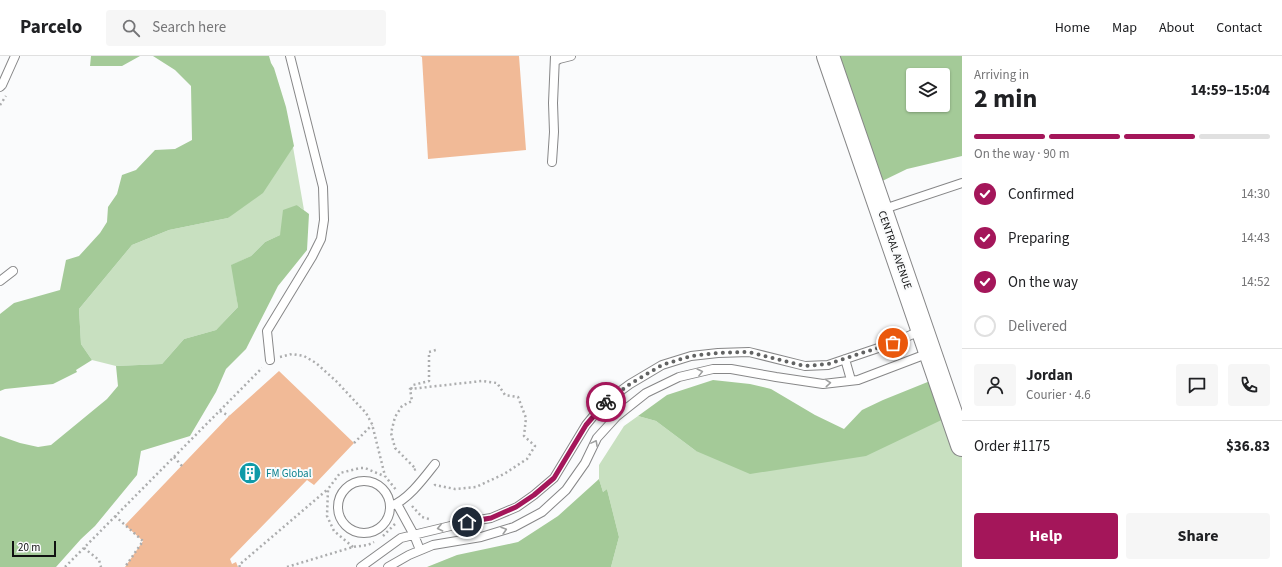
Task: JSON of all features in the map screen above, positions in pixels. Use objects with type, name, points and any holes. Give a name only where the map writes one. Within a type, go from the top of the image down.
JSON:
[{"type":"main road","name":"CENTRAL AVENUE","points":[[828,56],[962,444]]},
{"type":"lane","points":[[0,87],[15,56]]},
{"type":"lane","points":[[270,360],[267,331],[312,257],[321,239],[324,220],[323,187],[290,56]]},
{"type":"lane","points":[[552,162],[554,132],[553,103],[556,59],[571,56]]},
{"type":"lane","points":[[881,210],[962,184]]},
{"type":"lane","points":[[0,281],[13,271]]},
{"type":"lane","points":[[361,567],[401,538],[467,522],[491,518],[516,507],[534,495],[554,478],[586,425],[604,403],[630,384],[662,365],[691,356],[748,352],[805,366],[828,364],[893,343],[922,330]]},
{"type":"lane","points":[[388,567],[408,555],[433,545],[481,537],[514,527],[542,512],[566,490],[585,463],[598,438],[617,416],[646,393],[679,377],[713,369],[731,369],[823,384],[858,380],[930,353]]},
{"type":"lane","points":[[845,359],[852,380]]},
{"type":"lane","points":[[420,550],[414,535],[397,503],[389,497],[385,490],[378,484],[361,480],[352,483],[345,488],[340,495],[338,504],[338,513],[341,521],[347,527],[355,532],[363,534],[376,531],[386,523],[397,503],[417,486],[435,464]]},
{"type":"path","points":[[411,474],[416,469],[396,448],[391,433],[395,417],[402,406],[412,401],[410,390],[413,385],[429,381],[429,352],[436,350]]},
{"type":"path","points":[[65,567],[270,360],[292,354],[304,356],[316,363],[336,381],[366,413],[372,424],[385,476],[397,503],[413,507],[422,517],[433,520],[436,529]]},
{"type":"path","points":[[410,390],[482,381],[497,383],[505,395],[518,397],[526,418],[524,436],[535,446],[527,459],[504,474],[476,487],[455,489],[435,485],[429,490]]},
{"type":"path","points":[[220,411],[229,416]]},
{"type":"path","points":[[354,443],[372,424]]},
{"type":"path","points":[[174,457],[182,466]]},
{"type":"path","points":[[240,567],[239,565],[328,489],[340,473],[365,468],[385,476]]},
{"type":"path","points":[[328,489],[327,516],[334,531],[352,547]]},
{"type":"path","points":[[287,567],[352,547],[368,545],[378,541],[413,507],[416,502]]},
{"type":"path","points":[[115,516],[143,541],[125,567]]},
{"type":"path","points":[[84,548],[99,560],[101,567]]},
{"type":"green space","points":[[91,56],[140,56],[122,66],[90,66]]},
{"type":"green space","points":[[153,56],[269,56],[286,107],[294,146],[263,193],[228,218],[169,230],[132,245],[79,309],[81,344],[92,360],[76,370],[77,372],[53,384],[5,389],[0,391],[0,314],[14,303],[60,290],[66,260],[79,256],[100,233],[107,222],[108,207],[117,194],[122,175],[136,170],[155,150],[175,149],[192,140],[191,86],[175,70]]},
{"type":"green space","points":[[830,56],[962,56],[962,156],[907,169],[874,185]]},
{"type":"green space","points":[[293,147],[304,210],[297,205],[280,235],[265,242],[251,256],[232,265],[238,307],[216,330],[184,339],[162,364],[116,366],[92,360],[81,344],[79,309],[132,245],[169,230],[228,218]]},
{"type":"green space","points":[[297,205],[309,214],[307,250],[278,286],[246,349],[226,369],[216,392],[190,436],[141,451],[137,475],[95,526],[56,567],[0,567],[0,436],[38,447],[51,445],[107,399],[118,386],[116,366],[162,364],[184,339],[216,330],[238,307],[231,265],[251,256],[265,242],[280,235],[283,210]]},
{"type":"green space","points":[[940,377],[952,415],[866,456],[750,474],[696,451],[656,421],[638,416],[667,395],[713,380],[750,384],[771,389],[815,415],[844,429],[862,410]]},
{"type":"green space","points":[[952,415],[962,442],[962,567],[611,567],[619,537],[607,489],[603,492],[599,479],[599,465],[624,426],[638,416],[656,421],[696,451]]},
{"type":"green space","points":[[599,479],[603,492],[607,489],[619,537],[611,567],[427,567],[457,555],[518,542],[558,516]]},
{"type":"building","points":[[420,56],[519,56],[526,150],[428,159],[422,57]]},
{"type":"building","name":"FM Global","points":[[279,371],[354,443],[314,485],[307,480],[230,559],[232,564],[236,562],[238,567],[125,567],[143,541],[125,525],[229,416]]},
{"type":"way so far","points":[[606,402],[630,384],[662,365],[691,356],[748,352],[805,366],[828,364],[893,343]]},
{"type":"place","name":"FM Global","points":[[250,473]]},
{"type":"route","points":[[467,522],[491,518],[516,507],[534,495],[554,478],[586,425],[606,402]]}]
